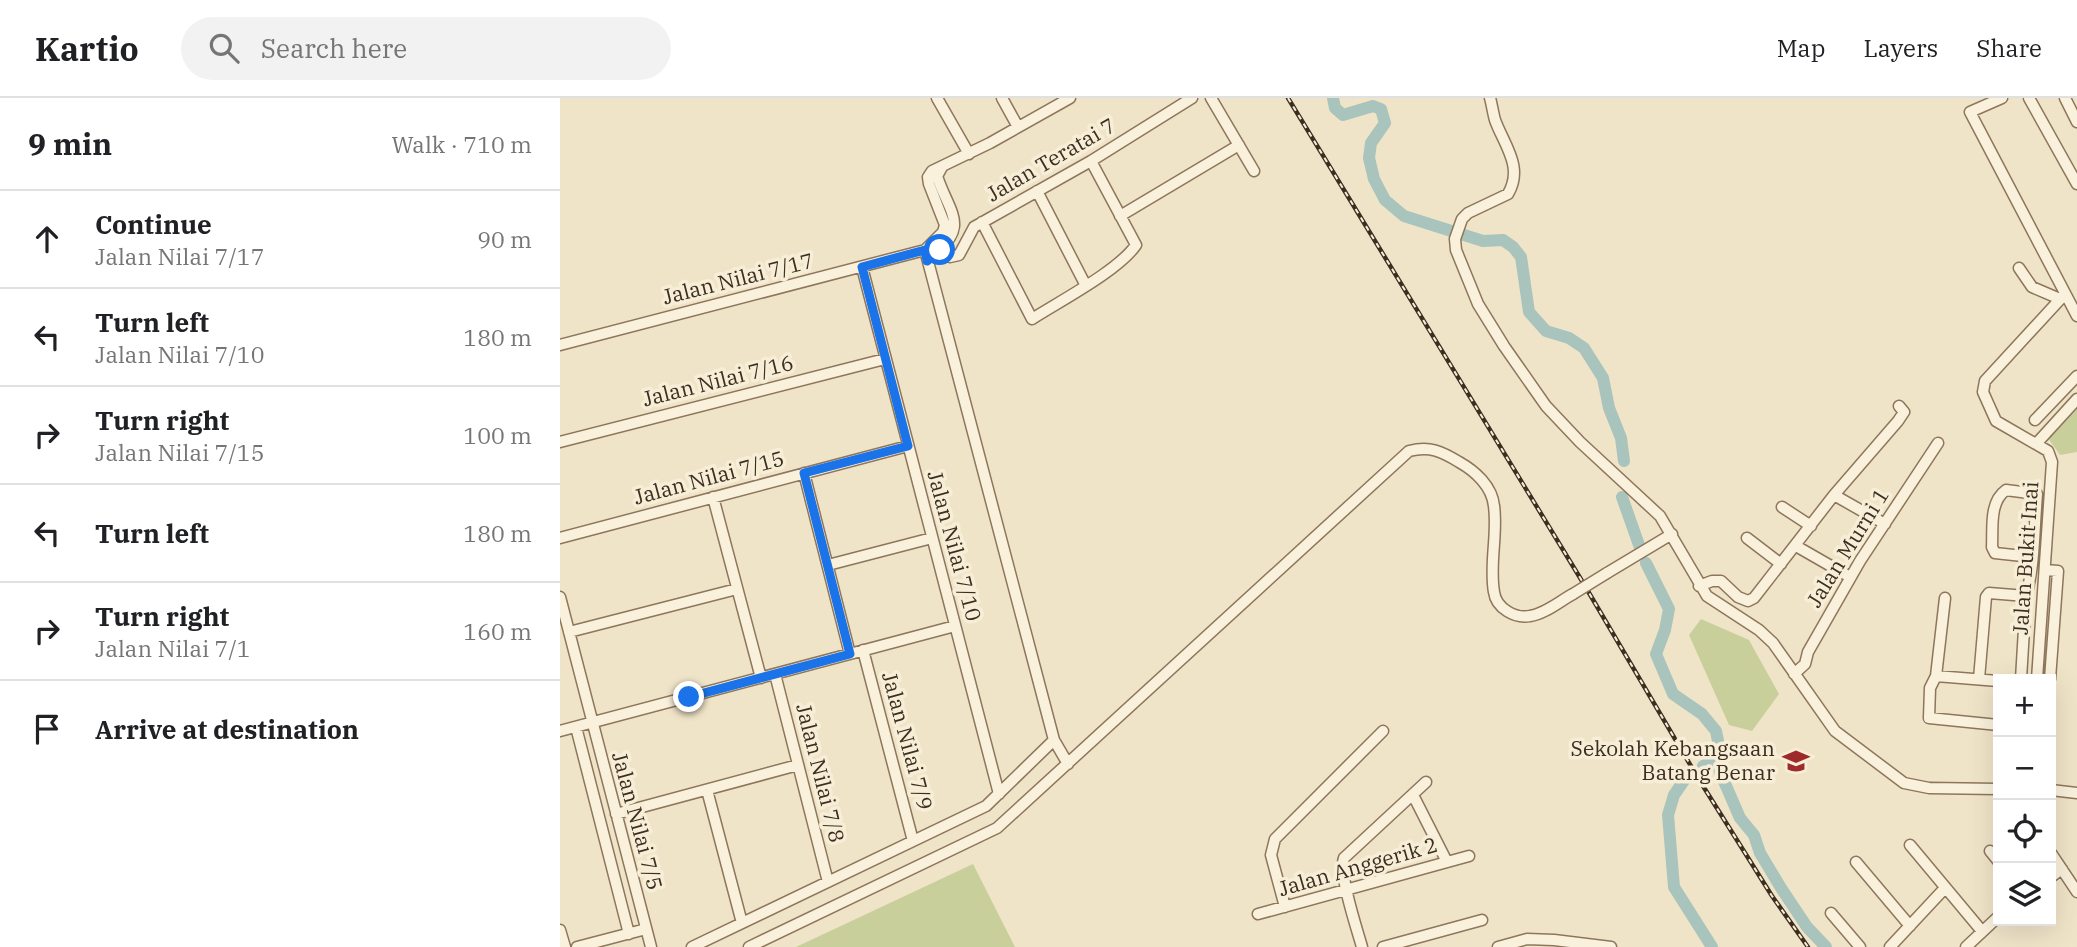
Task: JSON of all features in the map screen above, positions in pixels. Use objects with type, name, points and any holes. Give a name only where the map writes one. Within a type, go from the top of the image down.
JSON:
[{"type":"street","points":[[937,98],[969,154]]},
{"type":"street","points":[[1002,98],[1018,127]]},
{"type":"street","points":[[926,255],[945,225],[928,177],[932,171],[969,154],[1070,98]]},
{"type":"street","points":[[1171,98],[1177,108]]},
{"type":"street","name":"Jalan Teratai 7","points":[[938,251],[950,257],[958,255],[974,227],[1091,161],[1192,98]]},
{"type":"street","points":[[1211,98],[1254,171]]},
{"type":"street","points":[[1490,98],[1496,121],[1511,153],[1514,177],[1512,187],[1508,194],[1468,213],[1462,219],[1456,234],[1456,250],[1478,304],[1546,406],[1580,442],[1660,516],[1707,596],[1759,630],[1773,643],[1835,731],[1904,783],[1929,788],[1993,791]]},
{"type":"street","points":[[2003,98],[1970,112],[2063,297],[2077,316]]},
{"type":"street","points":[[2029,98],[2077,184]]},
{"type":"street","points":[[2064,98],[2077,122]]},
{"type":"street","points":[[1120,216],[1239,145]]},
{"type":"street","points":[[982,222],[1032,318],[1128,257],[1136,245],[1091,161]]},
{"type":"street","points":[[926,255],[938,251],[951,239],[954,226],[954,217],[937,176],[942,166]]},
{"type":"street","points":[[1037,191],[1085,285]]},
{"type":"street","points":[[926,255],[1054,740],[1068,764]]},
{"type":"street","name":"Jalan Nilai 7/17","points":[[560,345],[862,267],[926,255]]},
{"type":"street","name":"Jalan Nilai 7/10","points":[[862,267],[999,794]]},
{"type":"street","points":[[2019,268],[2032,287],[2063,297]]},
{"type":"street","points":[[2063,297],[1985,381],[1983,392],[1996,421],[2036,444],[2077,399]]},
{"type":"street","name":"Jalan Nilai 7/16","points":[[560,442],[885,359]]},
{"type":"street","points":[[2035,421],[2077,376]]},
{"type":"street","points":[[1699,586],[1721,580],[1738,597],[1748,601],[1754,598],[1834,495],[1898,421],[1904,412],[1899,406]]},
{"type":"street","name":"Jalan Murni 1","points":[[1794,674],[1805,664],[1808,652],[1850,578],[1938,443]]},
{"type":"street","name":"Jalan Bukit Inai","points":[[2036,444],[2048,451],[2052,462],[2037,674]]},
{"type":"street","name":"Jalan Nilai 7/15","points":[[560,538],[908,446]]},
{"type":"street","points":[[749,947],[998,828],[1409,451],[1429,448],[1438,450],[1471,469],[1481,479],[1494,506],[1494,594],[1506,611],[1519,617],[1531,616],[1573,594],[1672,534]]},
{"type":"street","points":[[804,473],[850,654]]},
{"type":"street","points":[[2021,674],[2026,596],[2032,556],[2037,494],[2006,490],[1999,495],[1995,503],[1992,547],[1995,553],[2032,556]]},
{"type":"street","points":[[1834,495],[1885,524]]},
{"type":"street","points":[[713,497],[761,678]]},
{"type":"street","points":[[1783,507],[1811,526]]},
{"type":"street","points":[[1658,543],[1662,533],[1660,516]]},
{"type":"street","points":[[828,565],[932,538]]},
{"type":"street","points":[[1747,538],[1782,564]]},
{"type":"street","points":[[1658,543],[1682,552]]},
{"type":"street","points":[[1796,546],[1850,578]]},
{"type":"street","points":[[2045,570],[2057,571],[2050,674]]},
{"type":"street","points":[[569,632],[737,589]]},
{"type":"street","points":[[1979,679],[1986,597],[1989,593],[2026,596]]},
{"type":"street","name":"Jalan Nilai 7/5","points":[[560,597],[651,947]]},
{"type":"street","points":[[1945,598],[1936,676],[1930,688],[1929,718],[1993,724]]},
{"type":"street","points":[[560,731],[955,626]]},
{"type":"street","name":"Jalan Nilai 7/9","points":[[863,650],[914,841]]},
{"type":"street","name":"Jalan Nilai 7/8","points":[[775,674],[828,882]]},
{"type":"street","points":[[1936,676],[1993,680]]},
{"type":"street","points":[[576,727],[629,934]]},
{"type":"street","points":[[1285,907],[1271,855],[1275,839],[1383,731]]},
{"type":"street","points":[[692,947],[986,806],[1054,740]]},
{"type":"street","points":[[616,814],[798,765]]},
{"type":"street","points":[[1362,947],[1347,890],[1343,858],[1426,782]]},
{"type":"street","points":[[707,790],[742,923]]},
{"type":"street","points":[[2056,791],[2077,793]]},
{"type":"street","points":[[2056,795],[2064,792]]},
{"type":"street","points":[[1413,794],[1447,862]]},
{"type":"street","points":[[1910,845],[1981,930]]},
{"type":"street","points":[[1990,851],[1993,855]]},
{"type":"street","name":"Jalan Anggerik 2","points":[[1258,914],[1469,856]]},
{"type":"street","points":[[2056,860],[2077,892]]},
{"type":"street","points":[[1856,862],[1910,926]]},
{"type":"street","points":[[2056,873],[2062,869]]},
{"type":"street","points":[[1890,947],[1945,888]]},
{"type":"street","points":[[1831,913],[1860,947]]},
{"type":"street","points":[[1383,947],[1482,920]]},
{"type":"street","points":[[1966,947],[1993,921]]},
{"type":"street","points":[[577,947],[646,929]]},
{"type":"street","points":[[560,930],[565,947]]},
{"type":"street","points":[[1498,947],[1527,939],[1536,944],[1555,940],[1611,947]]},
{"type":"green space","points":[[2077,408],[2077,452],[2060,455],[2048,438]]},
{"type":"green space","points":[[1701,619],[1749,640],[1779,694],[1752,731],[1729,725],[1689,635]]},
{"type":"green space","points":[[973,864],[1015,947],[796,947]]},
{"type":"waterway","points":[[1333,98],[1335,108],[1343,115],[1373,106],[1381,109],[1385,123],[1371,143],[1369,158],[1374,179],[1385,200],[1404,216],[1483,241],[1503,240],[1513,247],[1521,257],[1529,312],[1546,331],[1569,338],[1584,348],[1603,378],[1609,408],[1621,438],[1624,461]]},
{"type":"waterway","points":[[1622,497],[1639,545]]},
{"type":"waterway","points":[[1646,563],[1669,609],[1656,654],[1673,694],[1702,714],[1716,731],[1719,746],[1716,758],[1740,818],[1754,835],[1760,853],[1781,888],[1807,927],[1826,947]]},
{"type":"waterway","points":[[1703,766],[1716,758]]},
{"type":"waterway","points":[[1685,779],[1674,795],[1668,815],[1674,887],[1712,947]]},
{"type":"railway","points":[[1288,98],[1582,581],[1698,778],[1772,896],[1808,947]]},
{"type":"place","name":"Sekolah Kebangsaan Batang Benar","points":[[1796,761]]},
{"type":"route","points":[[689,697],[850,654],[804,473],[908,446],[862,267],[925,250],[927,261],[940,250]]}]
